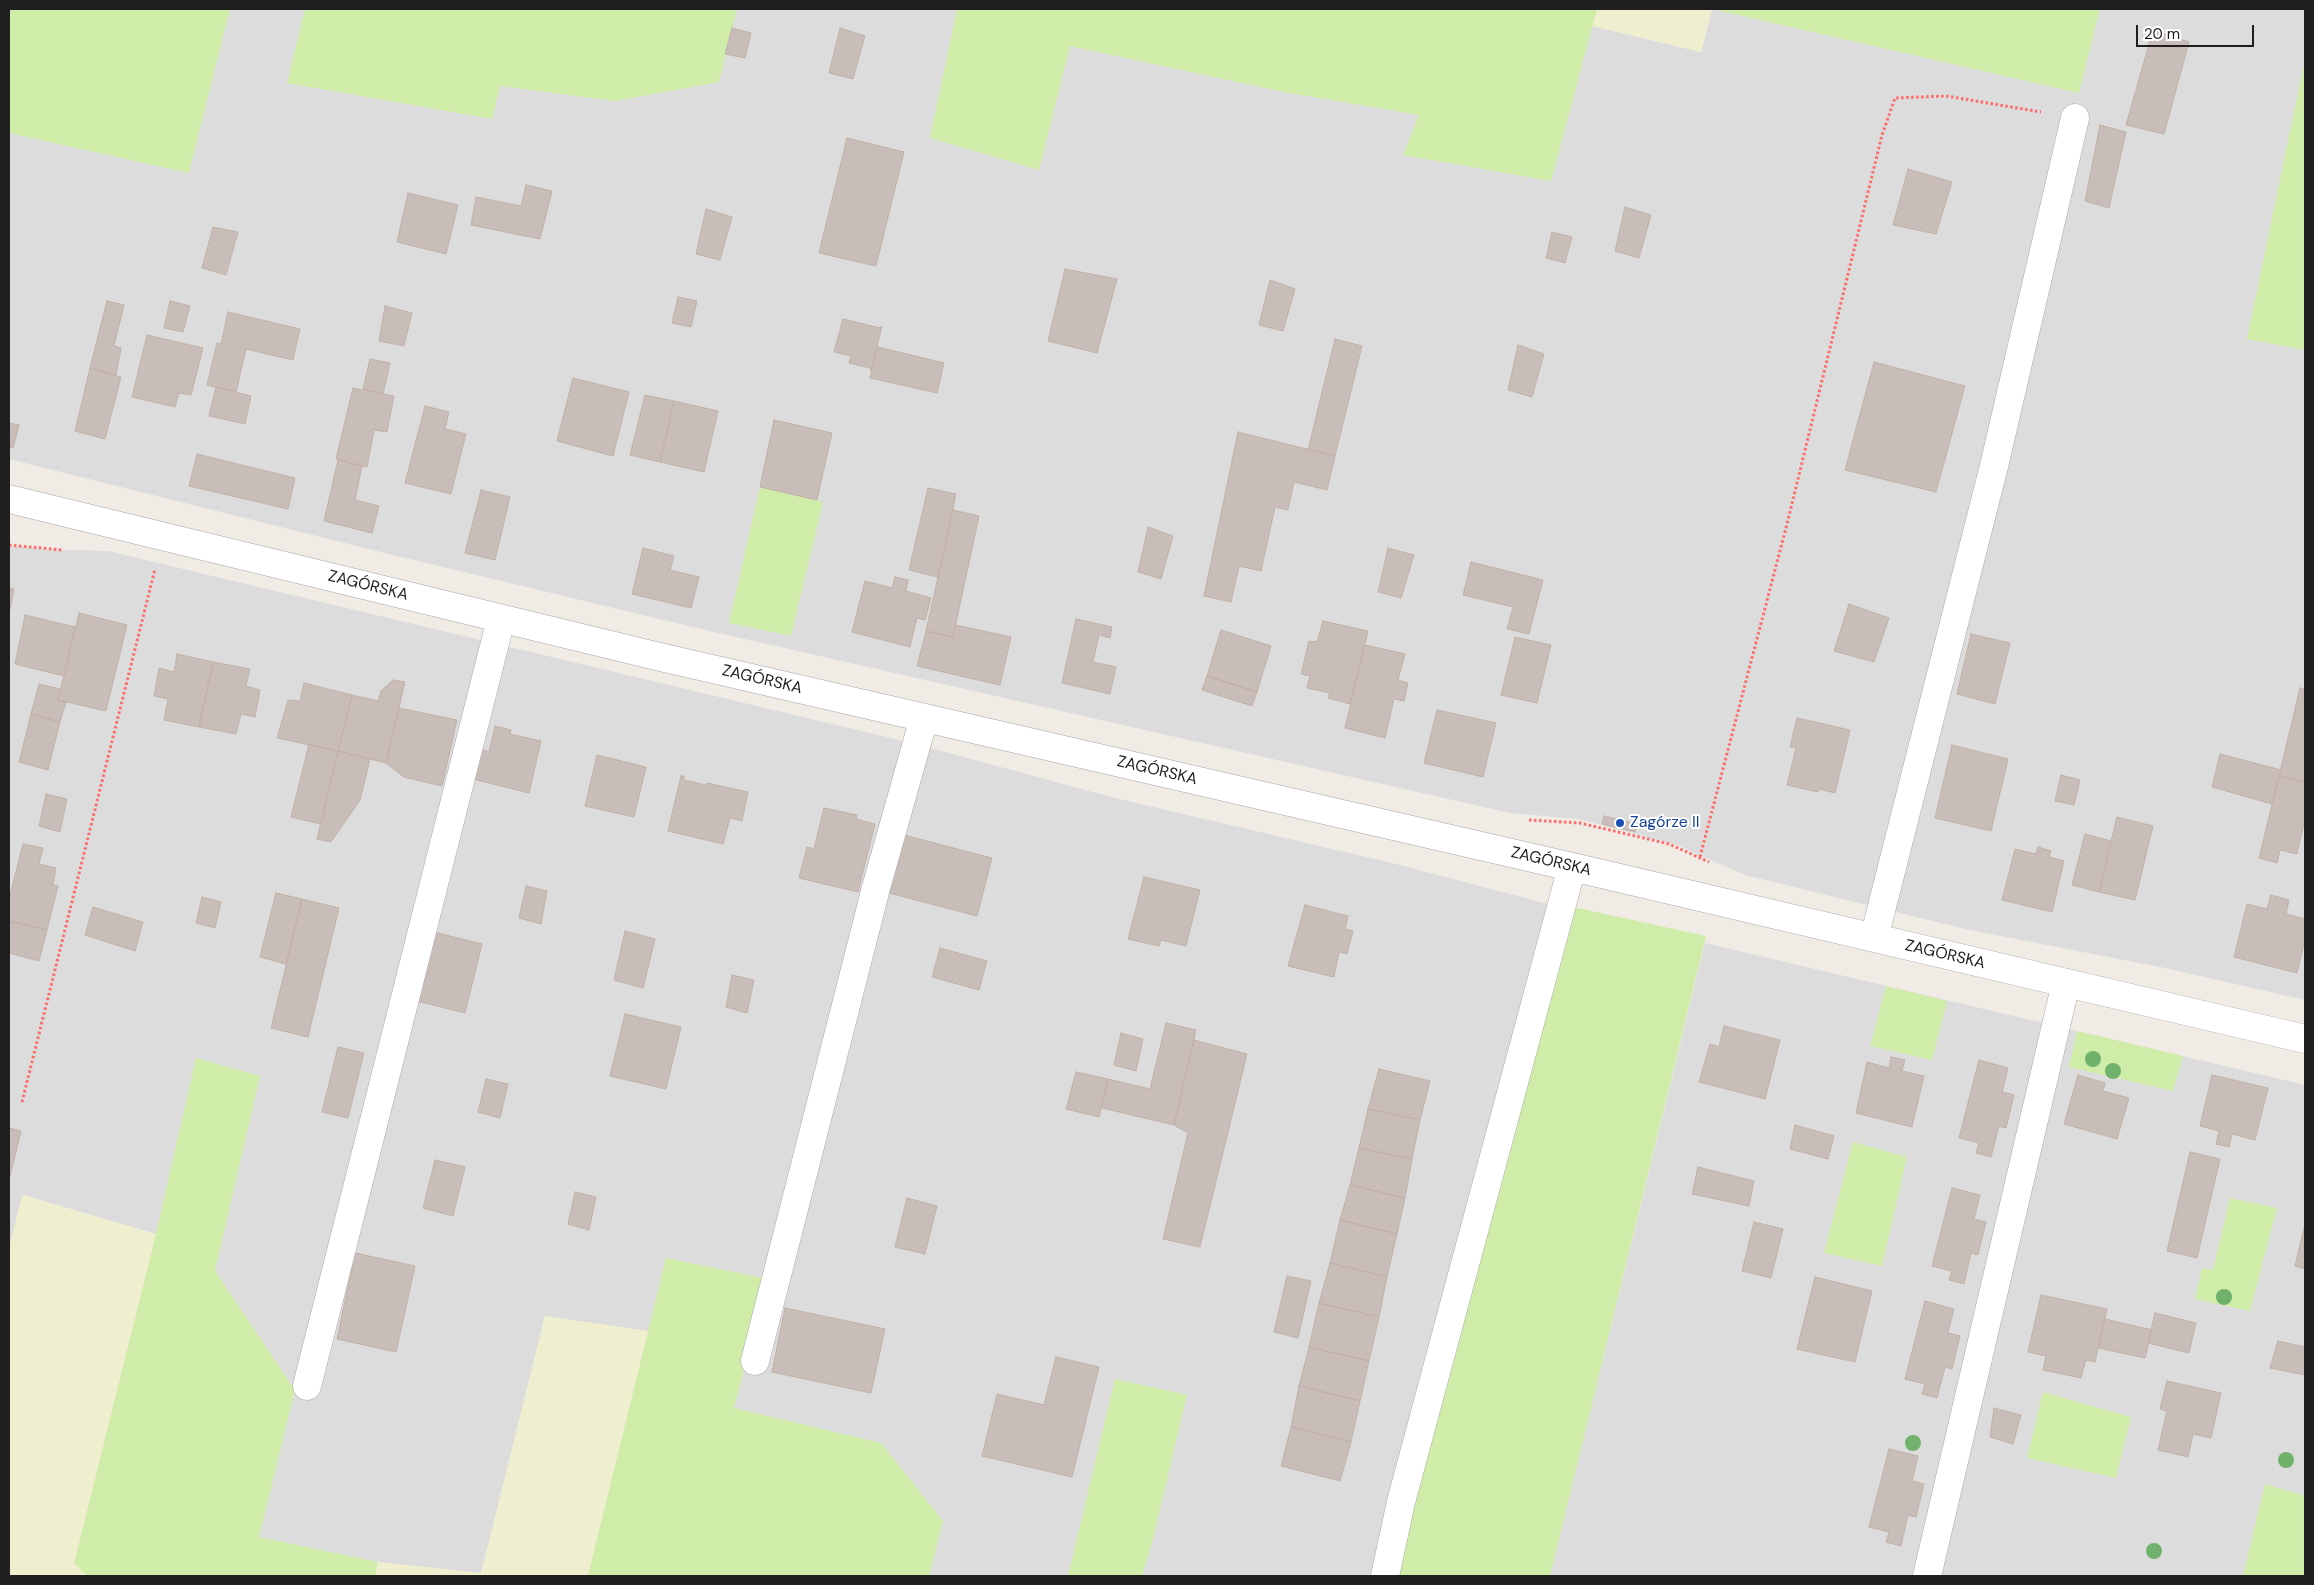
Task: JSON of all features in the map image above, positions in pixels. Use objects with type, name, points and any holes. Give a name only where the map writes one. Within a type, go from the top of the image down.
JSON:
[{"type":"street","points":[[1874,938],[1994,466],[2075,118]]},
{"type":"street","name":"ZAGÓRSKA","points":[[9,499],[501,619],[2305,1039]]},
{"type":"street","points":[[307,1386],[501,619]]},
{"type":"street","points":[[755,1361],[876,888],[924,718]]},
{"type":"street","points":[[1385,1576],[1401,1502],[1572,867]]},
{"type":"street","points":[[1927,1576],[2066,983]]},
{"type":"path","points":[[1700,857],[1787,524],[1882,134],[1895,98],[1946,96],[2075,118]]},
{"type":"path","points":[[22,1102],[163,536]]},
{"type":"shaded area","points":[[230,9],[305,9],[287,83],[492,119],[500,86],[615,101],[719,82],[737,9],[957,9],[930,137],[1039,170],[1070,46],[1284,92],[1419,115],[1404,155],[1551,181],[1592,26],[1701,52],[1712,9],[2078,92],[2100,9],[2305,9],[2305,59],[2247,339],[2305,350],[2305,1000],[2165,968],[1965,929],[1745,875],[1677,845],[1578,819],[1510,813],[701,629],[389,554],[9,459],[9,133],[189,172]]},
{"type":"shaded area","points":[[9,545],[43,549],[108,551],[916,744],[1115,798],[1396,864],[1548,904],[1386,1504],[1385,1576],[1142,1576],[1152,1543],[1115,1379],[1068,1576],[929,1576],[943,1521],[881,1443],[734,1408],[666,1258],[648,1331],[545,1317],[481,1574],[378,1562],[259,1537],[295,1390],[215,1271],[260,1077],[196,1059],[156,1234],[23,1195],[9,1249]]},
{"type":"shaded area","points":[[1705,943],[2305,1085],[2305,1496],[2265,1485],[2243,1576],[1550,1576]]},
{"type":"green space","points":[[9,9],[230,9],[189,173],[9,133]]},
{"type":"green space","points":[[305,9],[737,9],[719,82],[615,101],[500,86],[492,119],[287,83]]},
{"type":"green space","points":[[957,9],[1597,9],[1551,181],[1403,155],[1419,115],[1284,92],[1070,46],[1039,170],[930,138]]},
{"type":"green space","points":[[1597,9],[1712,9],[1701,52],[1592,26]]},
{"type":"green space","points":[[1712,9],[2100,9],[2079,93]]},
{"type":"green space","points":[[2305,59],[2305,350],[2247,339]]},
{"type":"green space","points":[[760,487],[823,502],[791,636],[729,623]]},
{"type":"green space","points":[[1573,907],[1706,936],[1550,1576],[1385,1576]]},
{"type":"green space","points":[[1886,986],[1947,1001],[1932,1060],[1870,1046]]},
{"type":"green space","points":[[2077,1031],[2183,1056],[2173,1091],[2069,1067]]},
{"type":"green space","points":[[196,1058],[260,1076],[215,1271],[295,1390],[259,1537],[378,1562],[375,1576],[87,1576],[74,1563],[156,1234]]},
{"type":"green space","points":[[1853,1142],[1907,1157],[1882,1266],[1824,1253]]},
{"type":"green space","points":[[22,1195],[156,1234],[74,1563],[87,1576],[9,1576],[9,1249]]},
{"type":"green space","points":[[2230,1198],[2277,1208],[2250,1311],[2195,1299],[2202,1268],[2213,1270]]},
{"type":"green space","points":[[666,1258],[768,1279],[734,1408],[881,1443],[943,1521],[929,1576],[588,1576]]},
{"type":"green space","points":[[545,1316],[648,1331],[588,1576],[375,1576],[378,1562],[481,1573]]},
{"type":"green space","points":[[1115,1379],[1187,1395],[1152,1543],[1142,1576],[1068,1576]]},
{"type":"green space","points":[[2043,1392],[2131,1417],[2116,1478],[2027,1458]]},
{"type":"green space","points":[[2265,1484],[2305,1496],[2305,1576],[2243,1576]]},
{"type":"building","points":[[732,28],[751,33],[745,58],[725,54]]},
{"type":"building","points":[[840,28],[865,36],[853,79],[829,73]]},
{"type":"building","points":[[2153,30],[2189,42],[2164,134],[2126,125]]},
{"type":"building","points":[[2100,125],[2126,132],[2109,208],[2085,201]]},
{"type":"building","points":[[847,138],[904,152],[876,266],[819,253]]},
{"type":"building","points":[[1908,169],[1952,182],[1936,234],[1893,225]]},
{"type":"building","points":[[526,185],[552,191],[540,239],[471,225],[476,197],[521,206]]},
{"type":"building","points":[[408,193],[458,205],[446,254],[397,242]]},
{"type":"building","points":[[1625,207],[1651,215],[1639,258],[1615,251]]},
{"type":"building","points":[[706,209],[732,217],[720,260],[696,254]]},
{"type":"building","points":[[213,227],[238,232],[226,275],[202,268]]},
{"type":"building","points":[[1552,232],[1572,237],[1565,263],[1546,258]]},
{"type":"building","points":[[1065,269],[1117,279],[1097,353],[1048,341]]},
{"type":"building","points":[[1270,280],[1295,289],[1283,331],[1259,325]]},
{"type":"building","points":[[678,297],[697,301],[691,327],[672,323]]},
{"type":"building","points":[[107,301],[124,305],[114,346],[121,348],[116,375],[90,368]]},
{"type":"building","points":[[170,301],[190,306],[183,332],[164,328]]},
{"type":"building","points":[[385,306],[412,313],[404,346],[379,341]]},
{"type":"building","points":[[228,312],[300,329],[293,360],[246,349],[236,392],[207,385],[217,343],[221,344]]},
{"type":"building","points":[[843,319],[880,328],[882,326],[871,371],[870,368],[849,363],[851,356],[834,352]]},
{"type":"building","points":[[147,335],[203,348],[191,395],[179,393],[175,407],[132,397]]},
{"type":"building","points":[[1335,339],[1362,346],[1335,456],[1308,450]]},
{"type":"building","points":[[1518,345],[1544,354],[1532,397],[1508,390]]},
{"type":"building","points":[[878,347],[944,363],[937,393],[870,378]]},
{"type":"building","points":[[370,359],[390,363],[383,394],[363,389]]},
{"type":"building","points":[[1874,362],[1965,386],[1936,492],[1845,470]]},
{"type":"building","points":[[90,368],[121,377],[105,439],[75,431]]},
{"type":"building","points":[[573,378],[629,392],[613,456],[557,441]]},
{"type":"building","points":[[216,387],[251,396],[245,424],[209,416]]},
{"type":"building","points":[[353,388],[394,396],[387,432],[374,430],[367,467],[336,459]]},
{"type":"building","points":[[645,395],[674,401],[660,462],[630,455]]},
{"type":"building","points":[[674,401],[718,411],[704,472],[660,462]]},
{"type":"building","points":[[425,406],[449,412],[445,429],[466,434],[451,494],[405,483]]},
{"type":"building","points":[[774,420],[832,433],[817,500],[760,487]]},
{"type":"building","points":[[9,423],[19,425],[13,448],[9,447]]},
{"type":"building","points":[[1238,432],[1335,456],[1327,490],[1294,482],[1288,510],[1275,507],[1261,571],[1239,566],[1231,602],[1204,596]]},
{"type":"building","points":[[197,454],[295,478],[288,509],[189,486]]},
{"type":"building","points":[[338,460],[362,466],[355,500],[379,506],[372,533],[324,521]]},
{"type":"building","points":[[928,488],[956,494],[938,577],[909,570]]},
{"type":"building","points":[[481,490],[510,497],[495,560],[465,553]]},
{"type":"building","points":[[953,510],[979,516],[953,637],[926,631]]},
{"type":"building","points":[[1148,527],[1173,536],[1161,579],[1138,572]]},
{"type":"building","points":[[643,548],[674,556],[670,570],[699,577],[691,608],[632,594]]},
{"type":"building","points":[[1388,548],[1414,555],[1401,598],[1378,592]]},
{"type":"building","points":[[1471,562],[1543,580],[1529,634],[1507,629],[1513,607],[1463,595]]},
{"type":"building","points":[[895,577],[908,580],[906,591],[931,598],[925,620],[917,618],[910,647],[852,632],[865,581],[892,588]]},
{"type":"building","points":[[9,588],[14,589],[9,614]]},
{"type":"building","points":[[1849,604],[1889,618],[1874,662],[1834,651]]},
{"type":"building","points":[[79,613],[127,625],[106,711],[58,700]]},
{"type":"building","points":[[25,615],[75,627],[64,676],[15,664]]},
{"type":"building","points":[[1076,619],[1112,627],[1110,638],[1099,635],[1093,662],[1116,667],[1110,694],[1062,683]]},
{"type":"building","points":[[1323,621],[1368,631],[1350,704],[1328,698],[1330,693],[1307,688],[1310,676],[1301,674],[1309,641],[1317,642]]},
{"type":"building","points":[[956,625],[1011,637],[1000,685],[917,666],[926,631],[953,637]]},
{"type":"building","points":[[1221,630],[1271,646],[1257,692],[1207,676]]},
{"type":"building","points":[[1971,634],[2010,643],[1995,704],[1957,694]]},
{"type":"building","points":[[1515,637],[1551,645],[1537,703],[1501,695]]},
{"type":"building","points":[[1365,645],[1405,654],[1398,680],[1408,683],[1404,701],[1394,699],[1385,738],[1345,728]]},
{"type":"building","points":[[177,654],[213,662],[199,727],[164,720],[168,699],[154,696],[159,668],[174,672]]},
{"type":"building","points":[[213,662],[250,669],[246,686],[260,690],[255,717],[241,714],[236,734],[199,727]]},
{"type":"building","points":[[1207,676],[1257,692],[1252,706],[1202,690]]},
{"type":"building","points":[[393,680],[405,682],[386,763],[338,751],[352,695],[378,701],[381,691]]},
{"type":"building","points":[[304,683],[352,695],[338,751],[277,738],[288,700],[300,701]]},
{"type":"building","points":[[39,684],[60,689],[58,700],[66,702],[60,722],[31,714]]},
{"type":"building","points":[[2300,688],[2305,689],[2305,782],[2279,776]]},
{"type":"building","points":[[399,708],[457,720],[442,786],[404,777],[386,763]]},
{"type":"building","points":[[1437,710],[1496,723],[1483,777],[1424,763]]},
{"type":"building","points":[[31,714],[60,722],[48,770],[19,762]]},
{"type":"building","points":[[1797,718],[1850,730],[1835,793],[1819,789],[1818,792],[1787,785],[1796,748],[1790,747]]},
{"type":"building","points":[[495,726],[511,730],[510,734],[541,741],[529,793],[473,779],[480,749],[489,752]]},
{"type":"building","points":[[309,744],[338,751],[321,824],[291,817]]},
{"type":"building","points":[[1952,745],[2008,759],[1991,831],[1935,818]]},
{"type":"building","points":[[338,751],[370,759],[360,800],[331,842],[317,839]]},
{"type":"building","points":[[2220,754],[2281,770],[2272,804],[2212,787]]},
{"type":"building","points":[[597,755],[646,767],[634,817],[585,806]]},
{"type":"building","points":[[2061,775],[2080,780],[2074,805],[2055,801]]},
{"type":"building","points":[[681,776],[684,776],[684,780],[748,792],[742,821],[730,818],[723,844],[668,831]]},
{"type":"building","points":[[2279,776],[2305,782],[2305,818],[2297,854],[2280,850],[2277,863],[2259,858]]},
{"type":"building","points":[[46,794],[67,799],[60,832],[39,826]]},
{"type":"building","points":[[824,808],[857,815],[856,819],[875,824],[858,892],[799,878],[807,847],[814,849]]},
{"type":"building","points":[[1604,816],[1637,824],[1635,832],[1602,824]]},
{"type":"building","points":[[2117,817],[2153,826],[2135,900],[2099,892]]},
{"type":"building","points":[[2085,834],[2111,841],[2099,892],[2072,885]]},
{"type":"building","points":[[904,835],[992,858],[977,916],[889,893]]},
{"type":"building","points":[[23,844],[43,848],[39,864],[56,868],[53,885],[58,886],[47,930],[9,921],[9,899]]},
{"type":"building","points":[[2038,847],[2051,851],[2049,857],[2064,861],[2052,912],[2002,900],[2015,849],[2036,854]]},
{"type":"building","points":[[1144,877],[1200,890],[1186,946],[1161,940],[1159,946],[1128,939]]},
{"type":"building","points":[[526,886],[547,891],[541,924],[519,918]]},
{"type":"building","points":[[276,893],[302,899],[286,964],[260,957]]},
{"type":"building","points":[[2271,895],[2289,900],[2286,914],[2305,919],[2305,939],[2297,973],[2234,957],[2247,904],[2267,909]]},
{"type":"building","points":[[202,897],[221,902],[215,928],[196,923]]},
{"type":"building","points":[[302,899],[339,908],[308,1037],[271,1028]]},
{"type":"building","points":[[1305,905],[1348,916],[1345,929],[1353,931],[1347,954],[1339,952],[1334,977],[1288,966]]},
{"type":"building","points":[[93,907],[143,922],[135,951],[85,935]]},
{"type":"building","points":[[9,921],[47,930],[39,961],[9,953]]},
{"type":"building","points":[[430,931],[482,944],[465,1013],[413,1000]]},
{"type":"building","points":[[625,931],[655,939],[643,988],[614,980]]},
{"type":"building","points":[[940,948],[987,961],[979,990],[932,977]]},
{"type":"building","points":[[732,975],[754,980],[747,1013],[726,1007]]},
{"type":"building","points":[[625,1014],[681,1027],[666,1089],[610,1076]]},
{"type":"building","points":[[1166,1023],[1196,1030],[1174,1125],[1102,1108],[1108,1079],[1150,1089]]},
{"type":"building","points":[[1724,1026],[1780,1040],[1765,1099],[1699,1082],[1710,1044],[1719,1047]]},
{"type":"building","points":[[1121,1033],[1143,1039],[1136,1071],[1114,1065]]},
{"type":"building","points":[[1194,1040],[1247,1054],[1200,1247],[1163,1239],[1188,1133],[1174,1125]]},
{"type":"building","points":[[338,1047],[364,1053],[348,1118],[322,1112]]},
{"type":"building","points":[[1891,1057],[1905,1060],[1902,1071],[1924,1076],[1912,1127],[1856,1113],[1867,1062],[1889,1068]]},
{"type":"building","points":[[1979,1060],[2008,1068],[2002,1092],[2014,1095],[2006,1128],[1999,1126],[1991,1157],[1976,1153],[1979,1143],[1959,1138]]},
{"type":"building","points":[[1379,1069],[1430,1081],[1420,1120],[1368,1109]]},
{"type":"building","points":[[1076,1072],[1108,1079],[1099,1117],[1066,1109]]},
{"type":"building","points":[[2078,1075],[2105,1083],[2103,1091],[2129,1098],[2117,1139],[2064,1124]]},
{"type":"building","points":[[2212,1075],[2268,1088],[2255,1140],[2232,1134],[2229,1147],[2216,1144],[2219,1131],[2200,1126]]},
{"type":"building","points":[[486,1079],[508,1084],[500,1118],[478,1112]]},
{"type":"building","points":[[1368,1109],[1420,1120],[1412,1159],[1359,1148]]},
{"type":"building","points":[[1795,1125],[1834,1136],[1828,1159],[1790,1149]]},
{"type":"building","points":[[9,1128],[21,1131],[9,1180]]},
{"type":"building","points":[[1359,1148],[1412,1159],[1405,1198],[1350,1185]]},
{"type":"building","points":[[2190,1152],[2220,1159],[2197,1258],[2167,1251]]},
{"type":"building","points":[[435,1160],[465,1167],[453,1216],[423,1208]]},
{"type":"building","points":[[1698,1167],[1754,1181],[1749,1206],[1692,1194]]},
{"type":"building","points":[[1350,1185],[1405,1198],[1397,1234],[1340,1220]]},
{"type":"building","points":[[1952,1188],[1980,1195],[1974,1219],[1986,1222],[1978,1255],[1971,1253],[1964,1284],[1949,1280],[1952,1271],[1932,1266]]},
{"type":"building","points":[[575,1192],[596,1197],[589,1230],[568,1224]]},
{"type":"building","points":[[907,1198],[937,1206],[925,1254],[895,1247]]},
{"type":"building","points":[[1340,1220],[1397,1234],[1387,1277],[1330,1263]]},
{"type":"building","points":[[1754,1222],[1783,1229],[1771,1278],[1742,1271]]},
{"type":"building","points":[[2305,1224],[2305,1269],[2295,1266]]},
{"type":"building","points":[[355,1253],[415,1266],[396,1352],[337,1339]]},
{"type":"building","points":[[1330,1263],[1387,1277],[1379,1317],[1319,1303]]},
{"type":"building","points":[[1287,1276],[1311,1281],[1298,1338],[1274,1332]]},
{"type":"building","points":[[1815,1277],[1872,1291],[1855,1362],[1797,1349]]},
{"type":"building","points":[[2041,1295],[2107,1309],[2095,1362],[2086,1360],[2081,1378],[2043,1370],[2046,1356],[2028,1352]]},
{"type":"building","points":[[1925,1301],[1954,1309],[1948,1333],[1960,1336],[1952,1369],[1945,1367],[1937,1398],[1922,1394],[1925,1384],[1905,1379]]},
{"type":"building","points":[[1319,1303],[1379,1317],[1369,1361],[1309,1347]]},
{"type":"building","points":[[785,1308],[885,1329],[871,1393],[772,1372]]},
{"type":"building","points":[[2155,1313],[2196,1323],[2189,1353],[2148,1343]]},
{"type":"building","points":[[2105,1319],[2152,1330],[2145,1358],[2098,1348]]},
{"type":"building","points":[[2278,1341],[2305,1347],[2305,1375],[2270,1368]]},
{"type":"building","points":[[1309,1347],[1369,1361],[1360,1401],[1299,1386]]},
{"type":"building","points":[[1056,1357],[1099,1367],[1072,1477],[982,1456],[997,1394],[1044,1405]]},
{"type":"building","points":[[2167,1381],[2221,1393],[2211,1438],[2193,1434],[2188,1457],[2158,1450],[2167,1411],[2160,1409]]},
{"type":"building","points":[[1299,1386],[1360,1401],[1351,1442],[1291,1427]]},
{"type":"building","points":[[1994,1408],[2021,1415],[2013,1444],[1990,1437]]},
{"type":"building","points":[[1291,1427],[1351,1442],[1340,1481],[1281,1466]]},
{"type":"building","points":[[1889,1449],[1918,1456],[1912,1481],[1924,1484],[1916,1517],[1908,1515],[1901,1546],[1886,1542],[1889,1532],[1869,1527]]},
{"type":"place","name":"Zagórze II","points":[[1620,823]]}]
